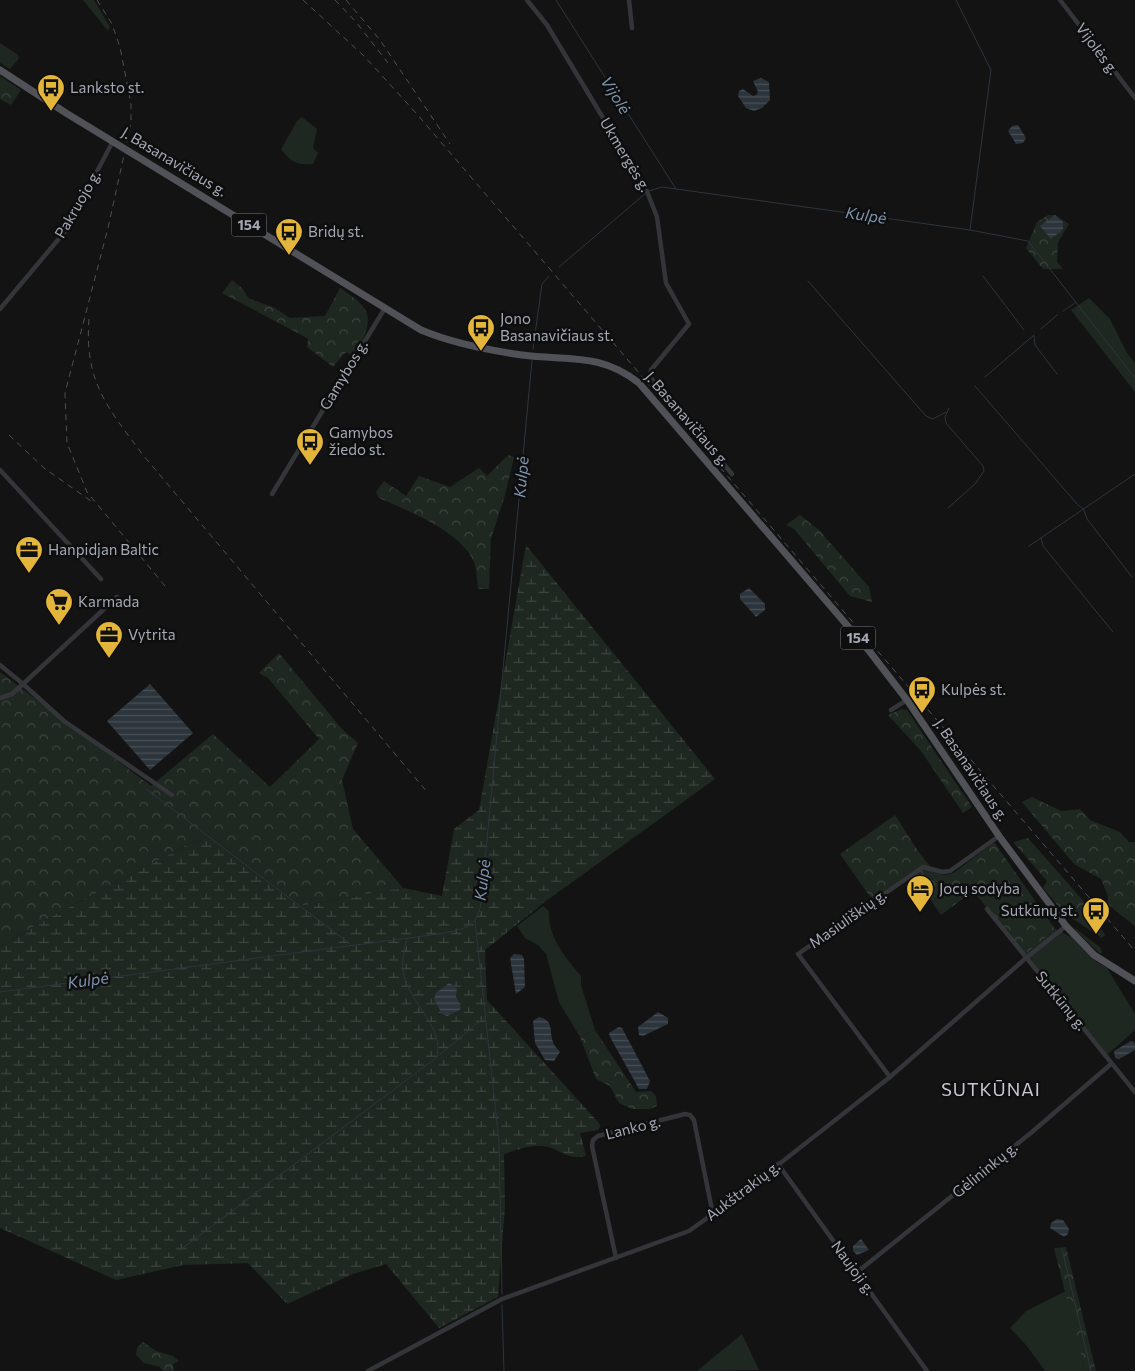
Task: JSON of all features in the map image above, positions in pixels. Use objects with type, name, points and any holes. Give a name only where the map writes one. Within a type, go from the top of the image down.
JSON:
[{"type":"main road","name":"J. Basanavičiaus g.","points":[[0,70],[421,330],[443,339],[523,355],[596,361],[624,371],[639,383],[866,648],[907,700],[999,836],[1066,926],[1094,955],[1135,981]]},
{"type":"street","name":"Ukmergės g.","points":[[527,0],[548,24],[646,189],[657,217],[666,283],[689,324],[651,370],[650,377],[732,474]]},
{"type":"street","points":[[629,0],[632,28]]},
{"type":"street","name":"Vijolės g.","points":[[1060,0],[1135,98]]},
{"type":"street","name":"Pakruojo g.","points":[[0,309],[67,229],[113,141]]},
{"type":"street","name":"Gamybos g.","points":[[272,494],[385,308]]},
{"type":"street","points":[[0,470],[101,580]]},
{"type":"street","points":[[0,698],[12,694],[117,597]]},
{"type":"street","points":[[0,665],[64,721],[172,795]]},
{"type":"street","points":[[891,710],[907,700]]},
{"type":"street","name":"Masiuliškių g.","points":[[890,1077],[798,954],[923,867],[943,872],[950,871],[999,836]]},
{"type":"street","name":"Sutkūnų g.","points":[[987,909],[1135,1092]]},
{"type":"street","name":"Aukštrakių g.","points":[[368,1371],[502,1299],[672,1239],[713,1215],[890,1077],[1026,958],[1066,926]]},
{"type":"street","name":"Gėlininkų g.","points":[[856,1273],[1032,1132],[1111,1064]]},
{"type":"street","name":"Lanko g.","points":[[616,1258],[592,1146],[593,1140],[598,1136],[685,1114],[690,1115],[694,1120],[713,1215]]},
{"type":"street","name":"Naujoji g.","points":[[778,1164],[927,1371]]},
{"type":"green space","points":[[83,0],[94,0],[110,27],[108,31]]},
{"type":"green space","points":[[0,43],[17,54],[19,58],[10,69],[0,63]]},
{"type":"green space","points":[[0,76],[21,90],[11,105],[0,99]]},
{"type":"green space","points":[[302,117],[317,129],[313,148],[318,153],[313,164],[294,162],[281,149],[297,121]]},
{"type":"green space","points":[[1048,215],[1055,215],[1069,224],[1058,242],[1057,262],[1063,269],[1043,269],[1026,248],[1037,222]]},
{"type":"green space","points":[[232,280],[243,289],[248,298],[275,308],[290,318],[325,316],[340,288],[360,304],[368,317],[365,334],[355,357],[346,352],[333,367],[307,347],[308,339],[222,293]]},
{"type":"green space","points":[[1089,298],[1110,319],[1127,353],[1135,363],[1135,392],[1071,310]]},
{"type":"green space","points":[[508,455],[514,457],[505,495],[491,539],[489,589],[478,589],[474,562],[458,541],[432,523],[379,498],[376,492],[384,481],[406,496],[419,476],[450,487],[479,468],[487,476]]},
{"type":"green space","points":[[800,515],[819,530],[869,587],[872,602],[850,596],[794,529],[786,525]]},
{"type":"green space","points":[[526,545],[715,779],[546,901],[485,950],[487,1000],[599,1123],[600,1127],[598,1130],[580,1133],[586,1156],[570,1156],[542,1146],[526,1147],[504,1154],[505,1207],[498,1297],[439,1328],[386,1264],[353,1274],[287,1304],[248,1263],[183,1265],[116,1280],[0,1228],[0,947],[47,919],[208,834],[301,906],[403,888],[442,896],[454,829],[479,810]]},
{"type":"green space","points":[[279,653],[341,728],[358,743],[342,780],[353,829],[403,888],[301,906],[208,834],[47,919],[0,947],[0,672],[151,786],[213,734],[270,787],[319,739],[268,678],[259,673]]},
{"type":"green space","points":[[902,709],[907,710],[972,807],[963,813],[921,751],[888,715]]},
{"type":"green space","points":[[1032,797],[1061,811],[1080,809],[1090,820],[1120,832],[1129,842],[1135,842],[1135,926],[1107,904],[1108,896],[1101,879],[1074,864],[1022,802]]},
{"type":"green space","points":[[895,815],[922,857],[940,874],[946,875],[955,872],[994,842],[1055,929],[1026,954],[973,891],[941,915],[913,873],[873,901],[840,854]]},
{"type":"green space","points":[[1028,838],[1086,904],[1105,935],[1102,938],[1064,913],[1043,888],[1047,881],[1013,842]]},
{"type":"green space","points":[[543,906],[549,911],[549,920],[554,938],[581,976],[581,985],[595,1030],[580,1037],[559,1002],[546,954],[538,945],[525,938],[517,926]]},
{"type":"green space","points":[[1055,929],[1071,937],[1097,962],[1107,968],[1135,1014],[1135,1030],[1107,1055],[1026,954]]},
{"type":"green space","points":[[1076,929],[1101,948],[1102,953],[1099,953]]},
{"type":"green space","points":[[595,1030],[636,1092],[651,1091],[656,1096],[657,1106],[650,1109],[632,1109],[619,1103],[610,1086],[596,1079],[580,1037]]},
{"type":"green space","points":[[1066,1247],[1096,1371],[1085,1371],[1054,1248]]},
{"type":"green space","points":[[1066,1291],[1085,1371],[1045,1371],[1026,1345],[1010,1328],[1026,1311]]},
{"type":"green space","points":[[742,1334],[759,1370],[697,1371]]},
{"type":"green space","points":[[143,1342],[156,1351],[173,1356],[179,1361],[173,1364],[174,1371],[163,1371],[160,1367],[144,1363],[136,1355],[137,1348]]},
{"type":"shaded area","points":[[761,78],[769,82],[770,100],[762,108],[754,111],[746,108],[738,96],[739,91],[743,89],[753,96],[756,95],[758,92],[753,81]]},
{"type":"shaded area","points":[[1018,125],[1026,138],[1023,143],[1016,144],[1008,131],[1012,126]]},
{"type":"shaded area","points":[[1055,215],[1063,222],[1063,229],[1051,239],[1040,226]]},
{"type":"shaded area","points":[[749,588],[765,604],[765,610],[756,617],[740,599],[740,594]]},
{"type":"shaded area","points":[[150,684],[193,733],[150,770],[107,721]]},
{"type":"shaded area","points":[[514,954],[522,955],[524,959],[525,987],[516,994],[510,958]]},
{"type":"shaded area","points":[[449,983],[457,988],[456,997],[461,1007],[460,1010],[447,1016],[442,1014],[434,999],[436,993]]},
{"type":"shaded area","points":[[658,1012],[668,1018],[668,1024],[643,1036],[639,1035],[638,1027]]},
{"type":"shaded area","points":[[539,1017],[544,1018],[549,1023],[554,1044],[560,1052],[554,1061],[545,1060],[535,1043],[533,1021]]},
{"type":"shaded area","points":[[619,1027],[622,1028],[650,1081],[647,1089],[639,1089],[610,1037],[609,1033]]},
{"type":"shaded area","points":[[1131,1041],[1135,1043],[1135,1050],[1119,1059],[1115,1058],[1114,1051]]},
{"type":"shaded area","points":[[1057,1219],[1063,1220],[1069,1229],[1068,1234],[1064,1237],[1050,1228],[1051,1223]]},
{"type":"shaded area","points":[[861,1239],[869,1250],[857,1255],[853,1251],[853,1246]]},
{"type":"waterway","name":"Vijolė","points":[[556,0],[676,189]]},
{"type":"waterway","points":[[956,0],[991,70],[970,230]]},
{"type":"waterway","name":"Kulpė","points":[[649,191],[662,187],[970,230],[1028,241],[1135,378]]},
{"type":"waterway","name":"Kulpė","points":[[559,267],[646,193]]},
{"type":"waterway","name":"Kulpė","points":[[533,349],[542,284],[549,276]]},
{"type":"waterway","points":[[983,276],[1024,330]]},
{"type":"waterway","points":[[808,281],[926,416],[933,419],[946,412]]},
{"type":"waterway","points":[[1063,311],[1075,303]]},
{"type":"waterway","points":[[1041,329],[1057,315]]},
{"type":"waterway","points":[[985,377],[1034,335]]},
{"type":"waterway","points":[[1034,336],[1035,345],[1057,374]]},
{"type":"waterway","name":"Kulpė","points":[[0,992],[439,934],[455,931],[472,924],[479,913],[481,904],[532,360]]},
{"type":"waterway","points":[[975,386],[1084,510],[1087,519],[1132,577]]},
{"type":"waterway","points":[[948,508],[975,484],[984,471],[983,466],[946,423],[945,417],[949,408]]},
{"type":"waterway","points":[[1029,546],[1135,474]]},
{"type":"waterway","points":[[1041,538],[1043,546],[1113,632]]},
{"type":"waterway","points":[[146,789],[350,944]]},
{"type":"waterway","points":[[475,921],[499,1141],[502,1294]]},
{"type":"waterway","points":[[407,939],[403,962],[405,981],[435,1034],[438,1045],[437,1056]]},
{"type":"waterway","points":[[180,1250],[437,1057],[486,1016]]},
{"type":"waterway","points":[[1062,1249],[1091,1371]]},
{"type":"waterway","points":[[502,1305],[504,1371]]},
{"type":"railway","points":[[97,0],[112,24],[120,47],[131,104],[131,123],[108,228],[65,393],[67,443],[87,492],[165,586]]},
{"type":"railway","points":[[303,0],[364,56],[416,113],[1135,951]]},
{"type":"railway","points":[[335,0],[356,22],[388,63]]},
{"type":"railway","points":[[346,0],[380,40],[450,144]]},
{"type":"railway","points":[[89,319],[88,341],[90,360],[101,393],[119,423],[143,455],[428,793]]},
{"type":"railway","points":[[9,435],[44,468],[91,501]]},
{"type":"place","name":"Lanksto st.","points":[[51,112]]},
{"type":"place","name":"Bridų st.","points":[[289,256]]},
{"type":"place","name":"Jono Basanavičiaus st.","points":[[481,352]]},
{"type":"place","name":"Gamybos žiedo st.","points":[[310,466]]},
{"type":"place","name":"Hanpidjan Baltic","points":[[29,574]]},
{"type":"place","name":"Karmada","points":[[59,626]]},
{"type":"place","name":"Vytrita","points":[[109,659]]},
{"type":"place","name":"Kulpės st.","points":[[922,714]]},
{"type":"place","name":"Jocų sodyba","points":[[920,913]]},
{"type":"place","name":"Sutkūnų st.","points":[[1096,935]]},
{"type":"district","name":"SUTKŪNAI","points":[[991,1090]]}]
